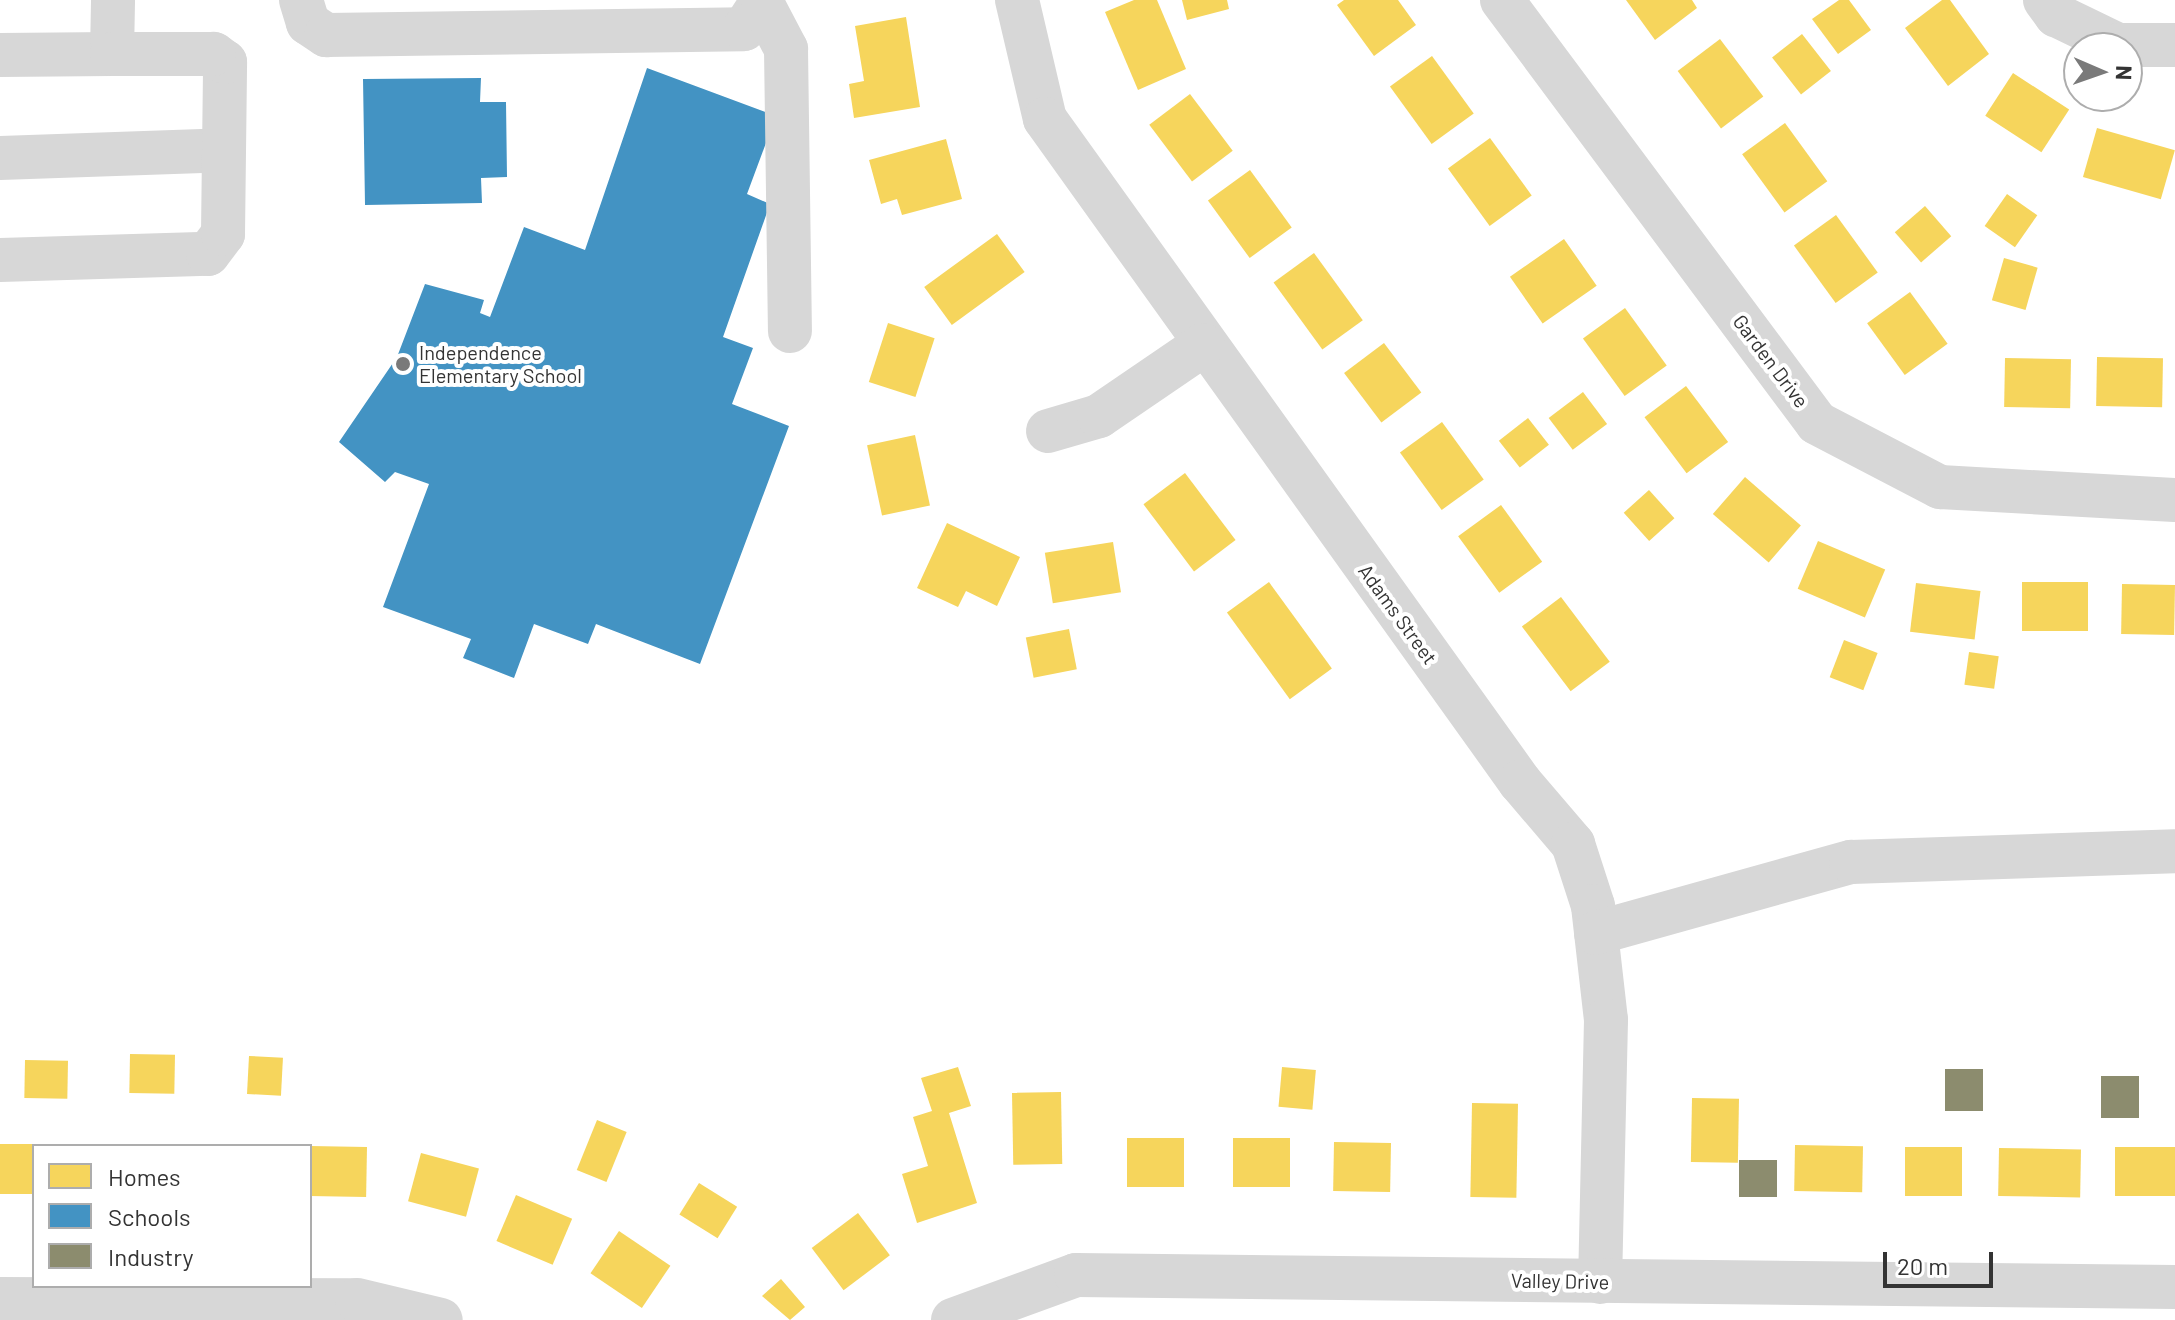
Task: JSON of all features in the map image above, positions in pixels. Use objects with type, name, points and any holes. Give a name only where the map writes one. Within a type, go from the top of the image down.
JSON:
[{"type":"street","points":[[112,54],[113,0]]},
{"type":"street","points":[[301,0],[308,23],[326,35],[744,29],[763,2],[786,49],[790,331]]},
{"type":"street","name":"Adams Street","points":[[1017,0],[1045,119],[1203,345],[1520,782],[1573,844],[1596,933],[1606,1020],[1600,1282]]},
{"type":"street","name":"Garden Drive","points":[[1502,0],[1817,423],[1940,487],[2175,500]]},
{"type":"street","points":[[2045,0],[2056,15],[2118,45],[2175,45]]},
{"type":"street","points":[[0,55],[214,54],[225,62],[223,234],[208,254],[0,260]]},
{"type":"street","points":[[0,158],[224,150]]},
{"type":"street","points":[[1048,431],[1099,416],[1203,345]]},
{"type":"street","points":[[1596,933],[1851,862],[2175,851]]},
{"type":"street","name":"Valley Drive","points":[[953,1320],[1076,1275],[2175,1287]]},
{"type":"street","points":[[0,1299],[201,1310],[357,1300],[441,1320]]},
{"type":"building: Homes","points":[[1134,0],[1157,0],[1186,69],[1138,90],[1105,12]]},
{"type":"building: Homes","points":[[1182,0],[1227,0],[1229,9],[1187,20]]},
{"type":"building: Homes","points":[[1344,0],[1398,0],[1416,25],[1374,56],[1337,5]]},
{"type":"building: Homes","points":[[1626,0],[1692,0],[1697,8],[1655,40]]},
{"type":"building: Homes","points":[[1839,0],[1849,0],[1871,30],[1838,54],[1812,19]]},
{"type":"building: Homes","points":[[1942,0],[1950,0],[1989,54],[1948,86],[1905,28]]},
{"type":"building: Homes","points":[[906,17],[920,107],[854,118],[849,84],[864,81],[855,26]]},
{"type":"building: Homes","points":[[1802,34],[1831,71],[1801,94],[1772,57]]},
{"type":"building: Homes","points":[[1720,39],[1763,97],[1721,128],[1678,71]]},
{"type":"building: Homes","points":[[1432,56],[1474,113],[1432,144],[1390,87]]},
{"type":"building: Homes","points":[[2013,73],[2063,105],[2063,112],[2068,112],[2041,152],[1985,116]]},
{"type":"building: Homes","points":[[1190,94],[1233,151],[1192,181],[1149,125]]},
{"type":"building: Homes","points":[[1785,123],[1827,181],[1784,212],[1742,154]]},
{"type":"building: Homes","points":[[2097,128],[2175,150],[2161,199],[2083,177]]},
{"type":"building: Homes","points":[[1490,138],[1532,195],[1490,226],[1448,169]]},
{"type":"building: Homes","points":[[946,139],[962,199],[902,215],[897,199],[881,204],[869,160]]},
{"type":"building: Homes","points":[[1250,170],[1292,227],[1250,258],[1208,201]]},
{"type":"building: Homes","points":[[2007,194],[2037,215],[2015,247],[1985,226]]},
{"type":"building: Homes","points":[[1925,206],[1951,236],[1921,262],[1895,232]]},
{"type":"building: Homes","points":[[1836,215],[1878,272],[1836,303],[1794,246]]},
{"type":"building: Homes","points":[[997,234],[1025,272],[952,325],[924,287]]},
{"type":"building: Homes","points":[[1564,239],[1597,286],[1543,324],[1510,277]]},
{"type":"building: Homes","points":[[1314,253],[1363,320],[1322,350],[1274,282]]},
{"type":"building: Homes","points":[[2004,258],[2038,268],[2026,310],[1992,300]]},
{"type":"building: Homes","points":[[1910,292],[1948,344],[1905,375],[1867,323]]},
{"type":"building: Homes","points":[[1625,308],[1667,365],[1625,396],[1583,339]]},
{"type":"building: Homes","points":[[888,323],[935,338],[915,397],[869,382]]},
{"type":"building: Homes","points":[[1384,343],[1421,393],[1381,423],[1344,373]]},
{"type":"building: Homes","points":[[2097,357],[2163,358],[2162,407],[2096,406]]},
{"type":"building: Homes","points":[[2005,358],[2071,359],[2070,408],[2004,407]]},
{"type":"building: Homes","points":[[1686,386],[1728,442],[1687,473],[1644,417]]},
{"type":"building: Homes","points":[[1583,392],[1607,424],[1573,450],[1549,418]]},
{"type":"building: Homes","points":[[1528,418],[1549,445],[1520,468],[1499,441]]},
{"type":"building: Homes","points":[[1442,422],[1484,479],[1442,510],[1400,453]]},
{"type":"building: Homes","points":[[915,435],[930,505],[882,516],[867,445]]},
{"type":"building: Homes","points":[[1185,473],[1236,540],[1194,571],[1143,504]]},
{"type":"building: Homes","points":[[1745,477],[1801,526],[1769,563],[1713,514]]},
{"type":"building: Homes","points":[[1649,490],[1674,518],[1649,541],[1624,513]]},
{"type":"building: Homes","points":[[1501,505],[1542,562],[1499,593],[1458,536]]},
{"type":"building: Homes","points":[[947,523],[1020,557],[997,606],[966,591],[958,607],[917,588]]},
{"type":"building: Homes","points":[[1818,541],[1885,570],[1865,617],[1798,589]]},
{"type":"building: Homes","points":[[1113,542],[1121,592],[1053,603],[1045,553]]},
{"type":"building: Homes","points":[[1269,582],[1332,669],[1290,699],[1227,613]]},
{"type":"building: Homes","points":[[2022,582],[2088,582],[2088,631],[2022,631]]},
{"type":"building: Homes","points":[[1916,583],[1981,591],[1975,640],[1910,632]]},
{"type":"building: Homes","points":[[2122,584],[2175,585],[2174,635],[2121,634]]},
{"type":"building: Homes","points":[[1561,597],[1610,662],[1571,691],[1522,626]]},
{"type":"building: Homes","points":[[1069,629],[1077,669],[1034,678],[1026,637]]},
{"type":"building: Homes","points":[[1844,640],[1878,653],[1863,690],[1830,677]]},
{"type":"building: Homes","points":[[1969,652],[1999,656],[1994,689],[1964,685]]},
{"type":"building: Homes","points":[[130,1054],[175,1055],[174,1094],[129,1093]]},
{"type":"building: Homes","points":[[249,1056],[283,1058],[281,1096],[247,1094]]},
{"type":"building: Homes","points":[[25,1060],[68,1061],[67,1099],[24,1098]]},
{"type":"building: Homes","points":[[958,1067],[971,1106],[949,1113],[977,1203],[917,1223],[902,1174],[928,1166],[913,1117],[932,1111],[921,1078]]},
{"type":"building: Homes","points":[[1282,1067],[1316,1070],[1312,1110],[1279,1107]]},
{"type":"building: Homes","points":[[1061,1092],[1062,1164],[1013,1165],[1012,1093]]},
{"type":"building: Homes","points":[[1692,1098],[1739,1099],[1738,1163],[1691,1162]]},
{"type":"building: Homes","points":[[1472,1103],[1518,1104],[1516,1198],[1470,1197]]},
{"type":"building: Homes","points":[[597,1120],[627,1132],[606,1182],[577,1170]]},
{"type":"building: Homes","points":[[1127,1138],[1184,1138],[1184,1187],[1127,1187]]},
{"type":"building: Homes","points":[[1233,1138],[1290,1138],[1290,1187],[1233,1187]]},
{"type":"building: Homes","points":[[1334,1142],[1391,1143],[1390,1192],[1333,1191]]},
{"type":"building: Homes","points":[[0,1144],[32,1144],[32,1194],[0,1194]]},
{"type":"building: Homes","points":[[1795,1145],[1863,1146],[1862,1192],[1794,1191]]},
{"type":"building: Homes","points":[[312,1146],[367,1147],[366,1197],[312,1196]]},
{"type":"building: Homes","points":[[1905,1147],[1962,1147],[1962,1196],[1905,1196]]},
{"type":"building: Homes","points":[[2115,1147],[2175,1147],[2175,1196],[2115,1196]]},
{"type":"building: Homes","points":[[1999,1148],[2081,1149],[2080,1197],[1998,1196]]},
{"type":"building: Homes","points":[[421,1153],[479,1169],[466,1217],[408,1201]]},
{"type":"building: Homes","points":[[699,1183],[737,1207],[718,1238],[679,1214]]},
{"type":"building: Homes","points":[[516,1195],[572,1219],[553,1265],[496,1241]]},
{"type":"building: Homes","points":[[858,1213],[890,1255],[844,1290],[812,1248]]},
{"type":"building: Homes","points":[[619,1231],[670,1266],[642,1308],[590,1273]]},
{"type":"building: Homes","points":[[781,1279],[805,1307],[790,1320],[762,1296]]},
{"type":"building: Schools","points":[[647,68],[776,116],[747,194],[770,204],[723,337],[753,348],[732,404],[789,426],[700,664],[596,624],[588,644],[534,624],[514,678],[463,658],[471,639],[383,607],[429,484],[395,472],[385,482],[339,442],[397,357],[425,284],[484,300],[480,313],[490,317],[524,227],[585,250]]},
{"type":"building: Schools","points":[[481,78],[480,102],[506,102],[507,177],[481,178],[482,203],[365,205],[363,79]]},
{"type":"building: Industry","points":[[1945,1069],[1983,1069],[1983,1111],[1945,1111]]},
{"type":"building: Industry","points":[[2101,1076],[2139,1076],[2139,1118],[2101,1118]]},
{"type":"building: Industry","points":[[1739,1160],[1777,1160],[1777,1197],[1739,1197]]},
{"type":"place","name":"Independence Elementary School","points":[[403,364]]}]
